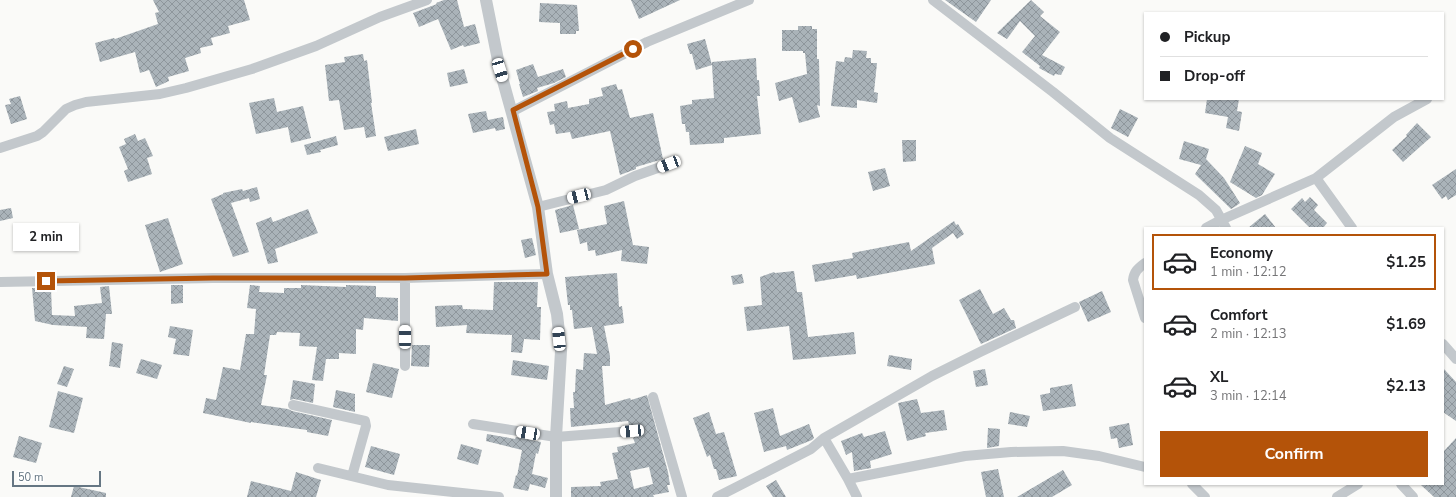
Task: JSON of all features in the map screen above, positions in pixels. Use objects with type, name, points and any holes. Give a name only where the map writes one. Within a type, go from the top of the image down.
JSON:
[{"type":"street","points":[[0,148],[31,138],[43,132],[66,109],[75,105],[86,102],[160,94],[252,69],[316,46],[380,17],[427,0]]},
{"type":"street","points":[[486,0],[500,70],[513,110],[538,207],[547,274],[557,314],[561,351],[556,437],[556,497]]},
{"type":"street","points":[[513,110],[647,42],[750,0]]},
{"type":"street","points":[[933,0],[1053,92],[1110,138],[1199,195],[1216,210],[1223,224]]},
{"type":"street","points":[[1210,227],[1223,224],[1316,178],[1394,117],[1425,100]]},
{"type":"street","points":[[538,207],[606,190],[635,176],[669,164]]},
{"type":"street","points":[[1316,178],[1351,227]]},
{"type":"street","points":[[1144,264],[1137,269],[1133,280],[1144,315]]},
{"type":"street","points":[[0,282],[213,278],[405,278],[547,274]]},
{"type":"street","points":[[405,278],[406,366]]},
{"type":"street","points":[[717,497],[810,449],[824,438],[932,376],[1075,307]]},
{"type":"street","points":[[1444,345],[1456,359]]},
{"type":"street","points":[[652,397],[682,497]]},
{"type":"street","points":[[293,405],[365,421],[366,426],[352,476]]},
{"type":"street","points":[[473,424],[556,437],[632,431]]},
{"type":"street","points":[[824,438],[857,497]]},
{"type":"street","points":[[848,479],[965,456],[1011,452],[1063,451],[1099,456],[1144,467]]},
{"type":"street","points":[[318,468],[388,485],[499,497]]},
{"type":"street","points":[[1193,485],[1204,496]]},
{"type":"street","points":[[1200,485],[1204,496]]},
{"type":"street","points":[[1337,497],[1356,485]]},
{"type":"street","points":[[1402,485],[1413,497]]},
{"type":"building","points":[[153,0],[244,0],[250,20],[228,26],[230,33],[211,38],[213,45],[200,48],[201,53],[185,58],[189,71],[168,77],[169,81],[156,87],[149,70],[140,73],[135,52],[100,62],[95,43],[115,39],[158,24],[155,13],[159,12]]},
{"type":"building","points":[[444,0],[457,0],[464,27],[475,24],[480,43],[464,47],[463,45],[451,50],[438,19],[419,27],[413,13]]},
{"type":"building","points":[[631,0],[680,0],[639,19]]},
{"type":"building","points":[[945,0],[991,0],[976,22]]},
{"type":"building","points":[[1031,0],[1044,12],[1040,16],[1060,32],[1042,55],[1065,67],[1061,75],[1055,74],[1054,76],[1039,68],[1040,66],[1022,52],[1035,36],[1020,21],[1007,39],[997,33]]},
{"type":"building","points":[[540,3],[577,5],[579,31],[576,31],[576,34],[560,34],[560,23],[539,22]]},
{"type":"building","points":[[798,26],[812,26],[812,29],[817,29],[820,106],[817,105],[820,117],[799,123],[792,97],[779,101],[775,83],[807,74],[805,53],[803,53],[803,51],[782,51],[782,30],[798,30]]},
{"type":"building","points":[[705,39],[712,65],[696,70],[692,54],[690,54],[687,44]]},
{"type":"building","points":[[853,50],[867,51],[866,58],[871,58],[871,63],[877,63],[874,92],[878,93],[877,103],[857,100],[857,108],[831,106],[836,61],[844,62],[845,57],[852,58]]},
{"type":"building","points":[[363,54],[364,61],[367,60],[376,136],[366,138],[364,127],[344,130],[339,100],[329,101],[325,65],[345,62],[344,57]]},
{"type":"building","points":[[756,58],[757,80],[759,80],[760,96],[757,96],[761,134],[724,138],[724,143],[690,145],[689,132],[686,132],[685,124],[682,124],[680,106],[692,104],[692,100],[714,98],[712,62]]},
{"type":"building","points":[[533,64],[538,77],[563,69],[566,77],[554,83],[537,88],[538,91],[523,97],[516,70]]},
{"type":"building","points":[[464,69],[468,83],[450,87],[447,73]]},
{"type":"building","points":[[616,84],[618,90],[622,89],[630,118],[653,113],[663,159],[636,167],[636,169],[620,175],[610,131],[572,139],[570,132],[556,134],[554,124],[550,125],[547,112],[555,111],[554,104],[567,101],[568,108],[589,104],[589,99],[603,96],[601,88]]},
{"type":"building","points":[[20,96],[27,119],[11,124],[5,105],[11,104],[9,99]]},
{"type":"building","points":[[274,98],[277,112],[303,106],[311,138],[291,143],[288,127],[256,134],[249,103]]},
{"type":"building","points":[[1207,100],[1239,100],[1237,111],[1242,112],[1239,131],[1226,128],[1228,117],[1205,113]]},
{"type":"building","points":[[1120,109],[1138,118],[1128,137],[1111,128]]},
{"type":"building","points":[[486,111],[488,120],[503,117],[505,129],[496,131],[495,128],[473,133],[468,114]]},
{"type":"building","points":[[1417,123],[1431,137],[1403,162],[1392,150],[1407,136],[1406,135]]},
{"type":"building","points":[[416,129],[419,144],[388,151],[384,137]]},
{"type":"building","points":[[135,134],[138,141],[145,138],[153,156],[147,158],[152,174],[128,182],[124,171],[128,169],[119,147],[126,144],[124,139]]},
{"type":"building","points":[[336,136],[338,145],[320,150],[321,152],[307,155],[304,145]]},
{"type":"building","points":[[902,140],[916,140],[916,161],[903,162]]},
{"type":"building","points":[[1184,141],[1209,149],[1206,159],[1224,178],[1240,203],[1231,209],[1195,174],[1201,165],[1179,159]]},
{"type":"building","points":[[1245,146],[1262,153],[1258,164],[1275,174],[1262,195],[1256,198],[1230,182]]},
{"type":"building","points":[[885,168],[890,186],[873,191],[868,172]]},
{"type":"building","points":[[1456,169],[1456,195],[1448,200],[1446,196],[1442,199],[1432,185]]},
{"type":"building","points":[[257,187],[260,199],[250,202],[249,198],[231,203],[249,252],[233,257],[211,199],[223,193],[242,189],[243,191]]},
{"type":"building","points":[[1310,197],[1318,205],[1314,210],[1327,223],[1324,227],[1309,227],[1291,209],[1302,198],[1305,202]]},
{"type":"building","points":[[624,201],[633,245],[649,247],[647,264],[621,261],[622,250],[596,256],[595,250],[588,251],[587,242],[580,244],[577,230],[607,224],[604,206]]},
{"type":"building","points":[[573,205],[579,229],[560,233],[555,210]]},
{"type":"building","points":[[11,208],[13,218],[0,221],[0,210]]},
{"type":"building","points":[[308,209],[318,233],[275,249],[278,262],[268,264],[256,223],[271,217],[273,222]]},
{"type":"building","points":[[1265,214],[1275,227],[1249,227]]},
{"type":"building","points":[[168,218],[183,264],[160,272],[145,225]]},
{"type":"building","points":[[954,221],[956,225],[958,224],[964,234],[957,239],[953,233],[932,248],[935,264],[857,279],[856,275],[815,282],[812,265],[853,258],[852,253],[909,242],[911,251]]},
{"type":"building","points":[[532,238],[536,255],[525,258],[521,240]]},
{"type":"building","points":[[794,271],[797,292],[802,292],[808,337],[854,332],[856,354],[793,360],[789,326],[747,331],[744,307],[762,305],[760,277],[774,272]]},
{"type":"building","points":[[617,273],[619,307],[622,306],[624,323],[604,326],[610,356],[610,366],[602,366],[605,405],[647,395],[668,472],[670,485],[667,485],[669,492],[653,495],[654,497],[571,497],[571,487],[601,486],[600,482],[618,479],[612,453],[618,452],[617,447],[635,443],[633,438],[639,433],[638,427],[635,425],[629,425],[628,421],[571,427],[570,408],[574,408],[573,392],[575,392],[576,369],[583,370],[584,353],[597,354],[592,327],[574,329],[572,310],[570,310],[570,305],[568,305],[565,277]],"holes":[[[649,467],[653,484],[634,489],[630,471]]]},
{"type":"building","points":[[742,274],[744,283],[733,285],[731,276]]},
{"type":"building","points":[[494,282],[538,282],[537,307],[541,307],[540,340],[524,339],[522,353],[511,352],[512,335],[466,333],[467,325],[436,327],[435,306],[462,305],[463,309],[493,310]]},
{"type":"building","points":[[171,285],[183,285],[183,303],[171,304]]},
{"type":"building","points":[[250,285],[260,286],[259,292],[284,293],[284,288],[301,288],[301,285],[346,287],[346,285],[376,286],[376,297],[398,298],[398,321],[364,318],[363,330],[356,329],[356,354],[339,353],[339,359],[326,359],[323,381],[312,380],[317,347],[299,346],[300,333],[277,332],[276,335],[270,335],[264,375],[267,375],[261,405],[288,409],[332,420],[328,436],[307,432],[307,430],[251,423],[203,413],[206,398],[216,400],[223,367],[240,370],[246,334],[254,334],[256,309],[247,308]]},
{"type":"building","points":[[109,286],[112,314],[106,314],[104,339],[86,338],[87,327],[53,325],[35,321],[32,288],[51,288],[52,315],[75,316],[74,306],[102,303],[100,287]]},
{"type":"building","points":[[980,289],[993,314],[1004,308],[1011,320],[1014,320],[1016,328],[981,344],[959,300]]},
{"type":"building","points":[[1102,291],[1111,312],[1088,322],[1079,302]]},
{"type":"building","points":[[170,326],[193,330],[189,356],[173,354],[176,339],[168,337]]},
{"type":"building","points":[[112,342],[123,344],[120,368],[109,366]]},
{"type":"building","points":[[412,345],[430,345],[429,367],[411,366]]},
{"type":"building","points":[[889,355],[912,359],[911,370],[887,366]]},
{"type":"building","points":[[141,359],[162,365],[157,379],[136,373]]},
{"type":"building","points":[[513,360],[549,366],[547,380],[511,375]]},
{"type":"building","points":[[373,363],[399,369],[392,398],[366,392]]},
{"type":"building","points":[[64,366],[74,369],[67,387],[57,384]]},
{"type":"building","points":[[985,369],[988,385],[976,387],[973,371]]},
{"type":"building","points":[[1444,369],[1456,382],[1456,421],[1444,413]]},
{"type":"building","points":[[293,380],[315,384],[313,403],[294,399],[290,400]]},
{"type":"building","points":[[1072,384],[1076,406],[1043,411],[1040,395],[1050,393],[1050,388]]},
{"type":"building","points":[[336,390],[355,394],[355,412],[333,407]]},
{"type":"building","points":[[58,391],[83,398],[74,433],[49,427]]},
{"type":"building","points":[[917,399],[921,413],[944,410],[947,430],[925,433],[926,436],[907,441],[898,403]]},
{"type":"building","points":[[773,408],[780,436],[809,424],[814,438],[787,450],[786,446],[764,452],[754,413]]},
{"type":"building","points":[[709,412],[716,434],[724,432],[737,476],[719,480],[710,455],[707,457],[693,418]]},
{"type":"building","points":[[1010,412],[1030,416],[1027,427],[1008,424]]},
{"type":"building","points":[[1129,423],[1133,445],[1119,448],[1117,438],[1111,439],[1109,427]]},
{"type":"building","points":[[988,428],[1000,429],[999,446],[987,448]]},
{"type":"building","points":[[885,431],[892,454],[870,461],[871,468],[854,471],[852,452],[846,455],[841,441],[862,433],[864,437]]},
{"type":"building","points":[[487,434],[515,439],[516,437],[541,442],[538,454],[536,453],[532,474],[548,478],[545,488],[530,484],[528,491],[513,488],[522,450],[486,441]]},
{"type":"building","points":[[19,436],[42,443],[36,463],[13,457]]},
{"type":"building","points":[[1456,438],[1456,497],[1434,497],[1421,485],[1444,485],[1444,451]]},
{"type":"building","points":[[461,444],[482,450],[478,465],[457,459]]},
{"type":"building","points":[[371,446],[400,454],[394,475],[365,467]]},
{"type":"building","points":[[998,469],[1004,497],[986,497],[981,472]]},
{"type":"building","points":[[1063,470],[1072,485],[1052,497],[1017,497]]},
{"type":"building","points":[[296,472],[321,480],[316,497],[247,497],[251,481],[291,491]]},
{"type":"building","points":[[776,480],[786,497],[773,497],[766,486]]},
{"type":"building","points":[[74,486],[106,493],[106,497],[71,497]]},
{"type":"route","points":[[46,281],[213,278],[405,278],[547,274],[538,207],[513,110],[633,49]]}]
